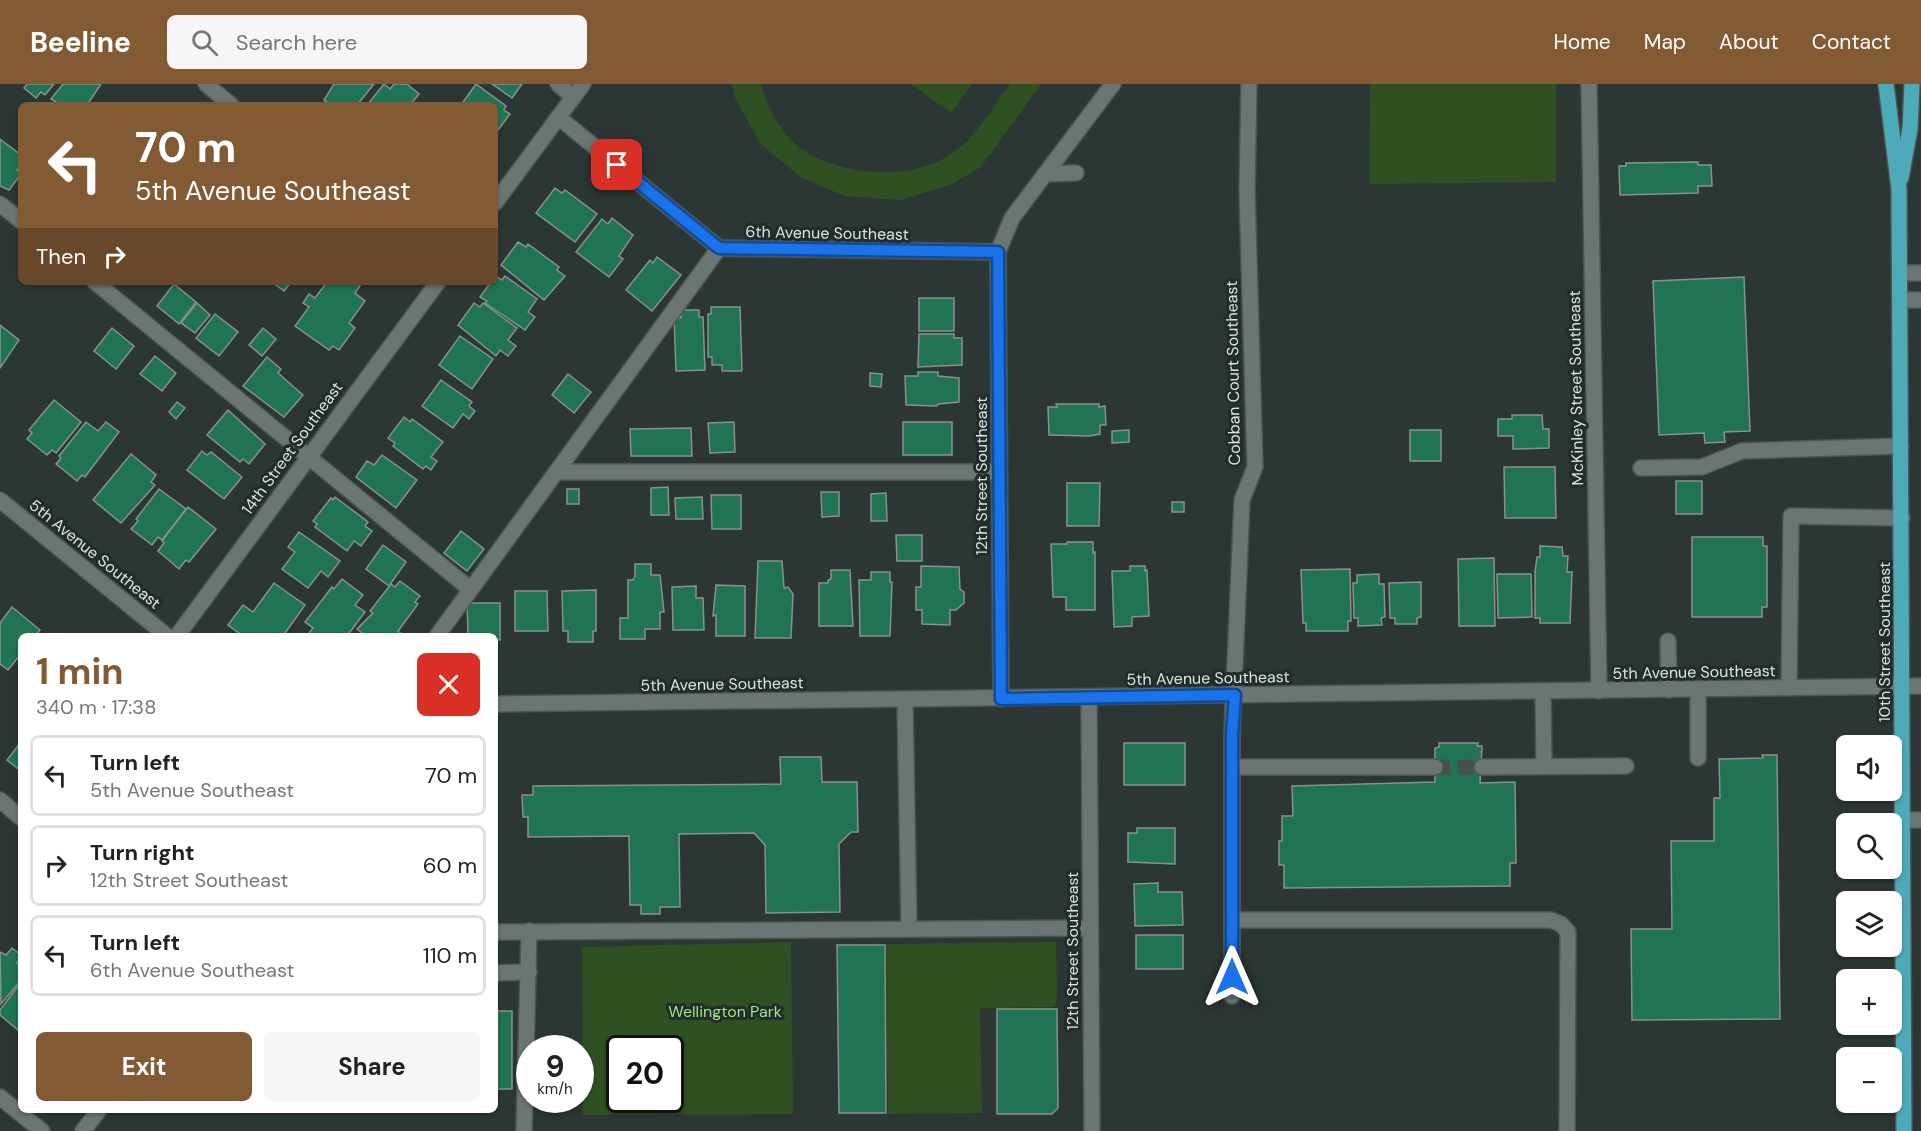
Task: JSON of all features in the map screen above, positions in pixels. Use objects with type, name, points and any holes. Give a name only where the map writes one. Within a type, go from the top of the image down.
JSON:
[{"type":"main road","name":"10th Street Southeast","points":[[1886,84],[1899,189],[1904,1131]]},
{"type":"main road","name":"10th Street Southeast","points":[[1899,189],[1910,129],[1912,84]]},
{"type":"street","points":[[206,84],[227,102]]},
{"type":"street","points":[[558,84],[573,97]]},
{"type":"street","points":[[498,199],[583,84]]},
{"type":"street","points":[[998,252],[1012,218],[1113,84]]},
{"type":"street","name":"Cobban Court Southeast","points":[[1232,996],[1232,767],[1242,500],[1255,467],[1246,190],[1249,84]]},
{"type":"street","name":"McKinley Street Southeast","points":[[1589,84],[1599,691]]},
{"type":"street","points":[[439,633],[719,248],[558,117]]},
{"type":"street","points":[[1044,174],[1076,173]]},
{"type":"street","points":[[0,204],[18,219]]},
{"type":"street","name":"6th Avenue Southeast","points":[[719,248],[998,252]]},
{"type":"street","name":"12th Street Southeast","points":[[998,252],[1001,699]]},
{"type":"street","points":[[1900,273],[1921,273]]},
{"type":"street","points":[[99,285],[470,589]]},
{"type":"street","name":"14th Street Southeast","points":[[179,633],[436,285]]},
{"type":"street","points":[[1900,300],[1921,300]]},
{"type":"street","points":[[1641,468],[1702,467],[1742,451],[1901,446]]},
{"type":"street","points":[[556,472],[999,472]]},
{"type":"street","name":"5th Avenue Southeast","points":[[0,500],[163,633]]},
{"type":"street","points":[[1789,688],[1791,516],[1902,518]]},
{"type":"street","points":[[1668,641],[1669,690]]},
{"type":"street","name":"5th Avenue Southeast","points":[[498,704],[1921,686]]},
{"type":"street","points":[[1698,690],[1698,758]]},
{"type":"street","points":[[1543,692],[1544,766]]},
{"type":"street","name":"12th Street Southeast","points":[[1089,698],[1092,1131]]},
{"type":"street","points":[[905,700],[909,929]]},
{"type":"street","points":[[1482,767],[1626,766]]},
{"type":"street","points":[[1232,767],[1435,767]]},
{"type":"street","points":[[0,800],[18,815]]},
{"type":"street","points":[[1903,820],[1921,820]]},
{"type":"street","points":[[1232,920],[1551,920],[1561,924],[1568,932],[1567,1131]]},
{"type":"street","points":[[498,932],[1090,928]]},
{"type":"street","points":[[524,1131],[529,931]]},
{"type":"street","points":[[498,973],[529,972]]},
{"type":"street","points":[[0,1097],[18,1112]]},
{"type":"street","points":[[20,1113],[42,1131]]},
{"type":"street","points":[[83,1131],[97,1113]]},
{"type":"green space","points":[[732,84],[761,84],[767,103],[777,122],[806,152],[843,167],[885,172],[906,171],[927,166],[945,158],[962,146],[975,132],[1010,84],[1041,84],[981,167],[952,184],[901,200],[845,196],[800,177],[760,143],[735,98]]},
{"type":"green space","points":[[911,84],[972,84],[951,113]]},
{"type":"green space","points":[[1370,84],[1556,84],[1556,182],[1369,184]]},
{"type":"green space","name":"Wellington Park","points":[[791,942],[793,1114],[583,1115],[583,1113],[594,1113],[594,1035],[583,1035],[582,947]]},
{"type":"green space","points":[[1056,942],[1057,1001],[1054,1007],[980,1008],[982,1113],[888,1114],[886,944]]},
{"type":"building","points":[[27,84],[54,84],[45,95],[41,92],[36,98],[24,88]]},
{"type":"building","points":[[63,84],[101,84],[89,102],[56,102],[51,99]]},
{"type":"building","points":[[334,84],[374,84],[359,102],[326,102],[324,100]]},
{"type":"building","points":[[384,84],[390,89],[394,84],[407,84],[419,94],[412,102],[369,102]]},
{"type":"building","points":[[476,84],[506,106],[504,110],[510,114],[498,130],[498,102],[463,102]]},
{"type":"building","points":[[492,84],[522,84],[512,98]]},
{"type":"building","points":[[0,139],[18,153],[18,178],[9,190],[0,186]]},
{"type":"building","points":[[1698,162],[1698,165],[1711,165],[1712,186],[1698,186],[1698,193],[1620,195],[1619,166],[1626,166],[1626,163]]},
{"type":"building","points":[[555,188],[562,193],[565,190],[597,214],[575,242],[536,213]]},
{"type":"building","points":[[612,218],[633,235],[619,256],[623,259],[609,277],[576,252],[602,219],[608,224]]},
{"type":"building","points":[[518,242],[526,247],[528,244],[559,267],[557,270],[565,276],[544,300],[501,265]]},
{"type":"building","points":[[657,257],[681,275],[652,311],[626,290],[650,260],[653,263]]},
{"type":"building","points":[[505,276],[537,299],[528,312],[535,317],[525,330],[485,303],[487,301],[480,297],[489,285],[498,285],[498,277],[502,280]]},
{"type":"building","points":[[1744,277],[1750,431],[1724,432],[1725,442],[1705,443],[1704,433],[1659,435],[1653,281]]},
{"type":"building","points":[[173,285],[196,302],[179,324],[157,306]]},
{"type":"building","points":[[276,285],[289,285],[284,291]]},
{"type":"building","points":[[325,285],[360,286],[355,293],[365,301],[349,323],[355,328],[339,350],[333,346],[329,350],[295,326],[309,307],[303,303],[309,294],[315,298]]},
{"type":"building","points":[[919,298],[954,298],[954,331],[919,331]]},
{"type":"building","points":[[197,303],[210,315],[195,333],[181,323]]},
{"type":"building","points":[[474,303],[480,307],[483,303],[517,328],[508,340],[516,346],[508,356],[500,350],[496,356],[458,325]]},
{"type":"building","points":[[711,307],[740,307],[742,371],[722,371],[722,365],[712,365],[712,357],[708,357],[708,314],[711,314]]},
{"type":"building","points":[[681,310],[699,310],[699,317],[703,317],[705,370],[676,371],[674,318],[681,318]]},
{"type":"building","points":[[215,314],[238,332],[219,356],[196,338]]},
{"type":"building","points":[[0,325],[19,340],[0,368]]},
{"type":"building","points":[[112,328],[134,346],[116,369],[94,351]]},
{"type":"building","points":[[263,328],[276,339],[262,356],[249,345]]},
{"type":"building","points":[[919,334],[954,334],[954,338],[962,338],[962,365],[918,367]]},
{"type":"building","points":[[460,336],[493,359],[472,389],[439,365]]},
{"type":"building","points":[[155,356],[176,373],[162,391],[140,374]]},
{"type":"building","points":[[267,357],[281,369],[278,373],[303,395],[284,417],[243,386]]},
{"type":"building","points":[[918,372],[938,372],[938,376],[959,378],[959,402],[937,406],[906,405],[905,376],[918,376]]},
{"type":"building","points":[[870,373],[882,374],[881,387],[870,386]]},
{"type":"building","points":[[568,374],[591,392],[574,413],[552,395]]},
{"type":"building","points":[[441,380],[472,402],[469,406],[475,411],[469,419],[463,414],[453,428],[422,406]]},
{"type":"building","points":[[54,400],[81,422],[56,453],[52,450],[47,455],[27,439],[32,433],[29,430]]},
{"type":"building","points":[[177,402],[185,408],[176,419],[169,412]]},
{"type":"building","points":[[1056,404],[1105,406],[1106,425],[1100,425],[1100,434],[1089,436],[1049,435],[1048,407],[1057,407]]},
{"type":"building","points":[[228,410],[265,444],[249,464],[243,459],[240,462],[207,435]]},
{"type":"building","points":[[1512,415],[1542,415],[1543,429],[1549,429],[1549,448],[1513,449],[1513,436],[1498,436],[1498,419],[1512,419]]},
{"type":"building","points":[[404,417],[410,422],[412,419],[443,442],[431,457],[437,461],[431,470],[426,466],[423,469],[393,446],[395,443],[388,438]]},
{"type":"building","points":[[86,422],[98,431],[106,422],[119,432],[85,477],[82,475],[77,481],[56,464],[61,458],[59,456]]},
{"type":"building","points":[[734,422],[735,452],[710,453],[708,423]]},
{"type":"building","points":[[903,422],[952,422],[952,455],[903,455]]},
{"type":"building","points":[[691,428],[692,456],[631,456],[630,429]]},
{"type":"building","points":[[1129,430],[1129,442],[1112,443],[1112,431]]},
{"type":"building","points":[[1410,430],[1441,430],[1441,461],[1410,461]]},
{"type":"building","points":[[202,451],[207,455],[211,452],[242,477],[224,499],[187,470]]},
{"type":"building","points":[[131,454],[156,475],[151,482],[155,485],[121,523],[93,500]]},
{"type":"building","points":[[382,455],[417,480],[396,508],[356,477],[367,461],[374,465]]},
{"type":"building","points":[[1504,467],[1555,467],[1556,518],[1505,518]]},
{"type":"building","points":[[1676,481],[1702,481],[1702,514],[1676,514]]},
{"type":"building","points":[[1067,483],[1100,483],[1099,526],[1067,526]]},
{"type":"building","points":[[668,487],[669,515],[651,515],[651,488]]},
{"type":"building","points":[[159,489],[186,509],[162,540],[158,537],[152,545],[131,529]]},
{"type":"building","points":[[567,489],[579,489],[579,504],[567,504]]},
{"type":"building","points":[[821,492],[839,492],[839,516],[822,517]]},
{"type":"building","points":[[886,493],[887,521],[871,521],[871,494]]},
{"type":"building","points":[[711,495],[741,495],[741,529],[712,529]]},
{"type":"building","points":[[335,497],[368,522],[365,526],[372,531],[361,546],[354,541],[347,551],[315,527],[317,524],[313,521],[331,498],[333,500]]},
{"type":"building","points":[[702,497],[703,519],[676,519],[675,498]]},
{"type":"building","points":[[1172,502],[1184,502],[1184,512],[1172,512]]},
{"type":"building","points":[[188,507],[216,529],[189,562],[186,560],[179,569],[158,551],[164,543],[162,541]]},
{"type":"building","points":[[461,531],[484,549],[467,571],[444,553]]},
{"type":"building","points":[[299,532],[340,561],[328,577],[321,571],[308,588],[282,569],[295,552],[288,547]]},
{"type":"building","points":[[896,535],[922,535],[922,561],[897,561]]},
{"type":"building","points":[[1692,537],[1763,537],[1763,546],[1767,546],[1767,607],[1762,607],[1762,617],[1692,617]]},
{"type":"building","points":[[1067,542],[1093,542],[1095,610],[1066,610],[1066,597],[1053,597],[1051,544],[1067,544]]},
{"type":"building","points":[[383,545],[406,562],[389,586],[366,569]]},
{"type":"building","points":[[1540,546],[1562,547],[1563,556],[1568,556],[1567,572],[1572,572],[1570,623],[1540,623],[1540,618],[1535,618],[1535,572],[1537,557],[1540,557]]},
{"type":"building","points":[[1494,558],[1495,626],[1459,626],[1458,559]]},
{"type":"building","points":[[758,561],[782,561],[784,588],[788,587],[793,594],[791,638],[755,638]]},
{"type":"building","points":[[635,564],[651,564],[651,575],[660,575],[664,612],[660,612],[660,629],[645,629],[645,639],[620,639],[620,618],[628,618],[628,580],[633,580],[635,576]]},
{"type":"building","points":[[921,566],[959,567],[960,589],[964,592],[964,603],[956,610],[950,610],[950,625],[922,624],[922,610],[916,610],[916,587],[921,587]]},
{"type":"building","points":[[1130,566],[1145,566],[1145,571],[1147,570],[1149,616],[1132,617],[1132,626],[1114,627],[1112,571],[1130,571]]},
{"type":"building","points":[[1350,569],[1351,621],[1348,621],[1348,631],[1306,631],[1306,623],[1303,623],[1301,570]]},
{"type":"building","points":[[831,570],[850,570],[853,626],[819,626],[819,583],[828,583],[831,579]]},
{"type":"building","points":[[871,572],[890,572],[890,582],[892,582],[890,636],[860,636],[859,580],[871,580]]},
{"type":"building","points":[[1379,574],[1379,584],[1384,584],[1385,617],[1381,618],[1382,625],[1358,626],[1358,618],[1354,618],[1353,583],[1357,583],[1357,575]]},
{"type":"building","points":[[1497,574],[1531,574],[1532,617],[1498,618]]},
{"type":"building","points":[[342,579],[363,595],[355,605],[365,612],[349,633],[309,633],[313,628],[305,622],[332,587],[334,589]]},
{"type":"building","points":[[400,581],[420,596],[415,602],[418,604],[398,631],[400,633],[362,633],[357,629],[373,613],[370,611],[391,584],[395,587]]},
{"type":"building","points":[[1421,582],[1421,617],[1417,618],[1417,624],[1395,624],[1395,618],[1390,618],[1389,583]]},
{"type":"building","points":[[274,583],[305,605],[285,633],[239,633],[228,625],[243,605],[253,612]]},
{"type":"building","points":[[716,585],[745,586],[745,636],[716,636],[716,615],[713,616]]},
{"type":"building","points":[[696,586],[696,598],[703,598],[704,630],[673,630],[672,587]]},
{"type":"building","points":[[596,590],[596,631],[593,631],[593,642],[568,642],[568,631],[563,631],[562,591]]},
{"type":"building","points":[[515,591],[547,591],[548,631],[515,631]]},
{"type":"building","points":[[467,603],[500,603],[500,640],[498,640],[498,633],[468,633]]},
{"type":"building","points":[[12,607],[40,630],[38,633],[18,633],[18,658],[8,670],[0,664],[0,623]]},
{"type":"building","points":[[1124,743],[1185,743],[1185,785],[1124,785]]},
{"type":"building","points":[[1439,743],[1478,743],[1477,746],[1482,746],[1480,783],[1515,782],[1516,863],[1510,863],[1510,886],[1284,888],[1284,865],[1279,865],[1279,841],[1282,841],[1282,816],[1293,816],[1292,786],[1435,782],[1435,748],[1439,747]]},
{"type":"building","points":[[18,746],[18,769],[7,760]]},
{"type":"building","points":[[1762,755],[1777,755],[1780,1019],[1632,1020],[1631,929],[1672,929],[1671,841],[1714,841],[1714,798],[1720,798],[1719,759],[1763,758]]},
{"type":"building","points":[[780,757],[821,757],[822,782],[857,782],[858,832],[851,832],[839,844],[840,912],[766,913],[765,845],[754,833],[679,834],[680,907],[660,907],[660,914],[641,914],[641,905],[630,905],[629,836],[528,837],[528,817],[523,817],[522,795],[533,795],[533,786],[781,784]]},
{"type":"building","points":[[1137,828],[1175,828],[1175,864],[1128,862],[1128,833],[1137,833]]},
{"type":"building","points":[[1158,883],[1158,892],[1182,892],[1183,925],[1135,926],[1134,884]]},
{"type":"building","points":[[1136,935],[1183,935],[1183,969],[1136,969]]},
{"type":"building","points":[[837,945],[885,945],[886,1113],[839,1113]]},
{"type":"building","points":[[12,948],[18,953],[18,984],[1,1004],[0,952],[6,955]]},
{"type":"building","points":[[18,986],[18,1030],[0,1015],[0,1010]]},
{"type":"building","points":[[997,1009],[1057,1009],[1058,1108],[1052,1114],[997,1114]]},
{"type":"building","points":[[498,1011],[512,1011],[512,1089],[498,1089]]},
{"type":"tunnel","points":[[1435,767],[1482,767]]},
{"type":"route","points":[[617,165],[719,248],[784,251],[998,252],[1001,699],[1235,695],[1232,734],[1232,977]]}]
